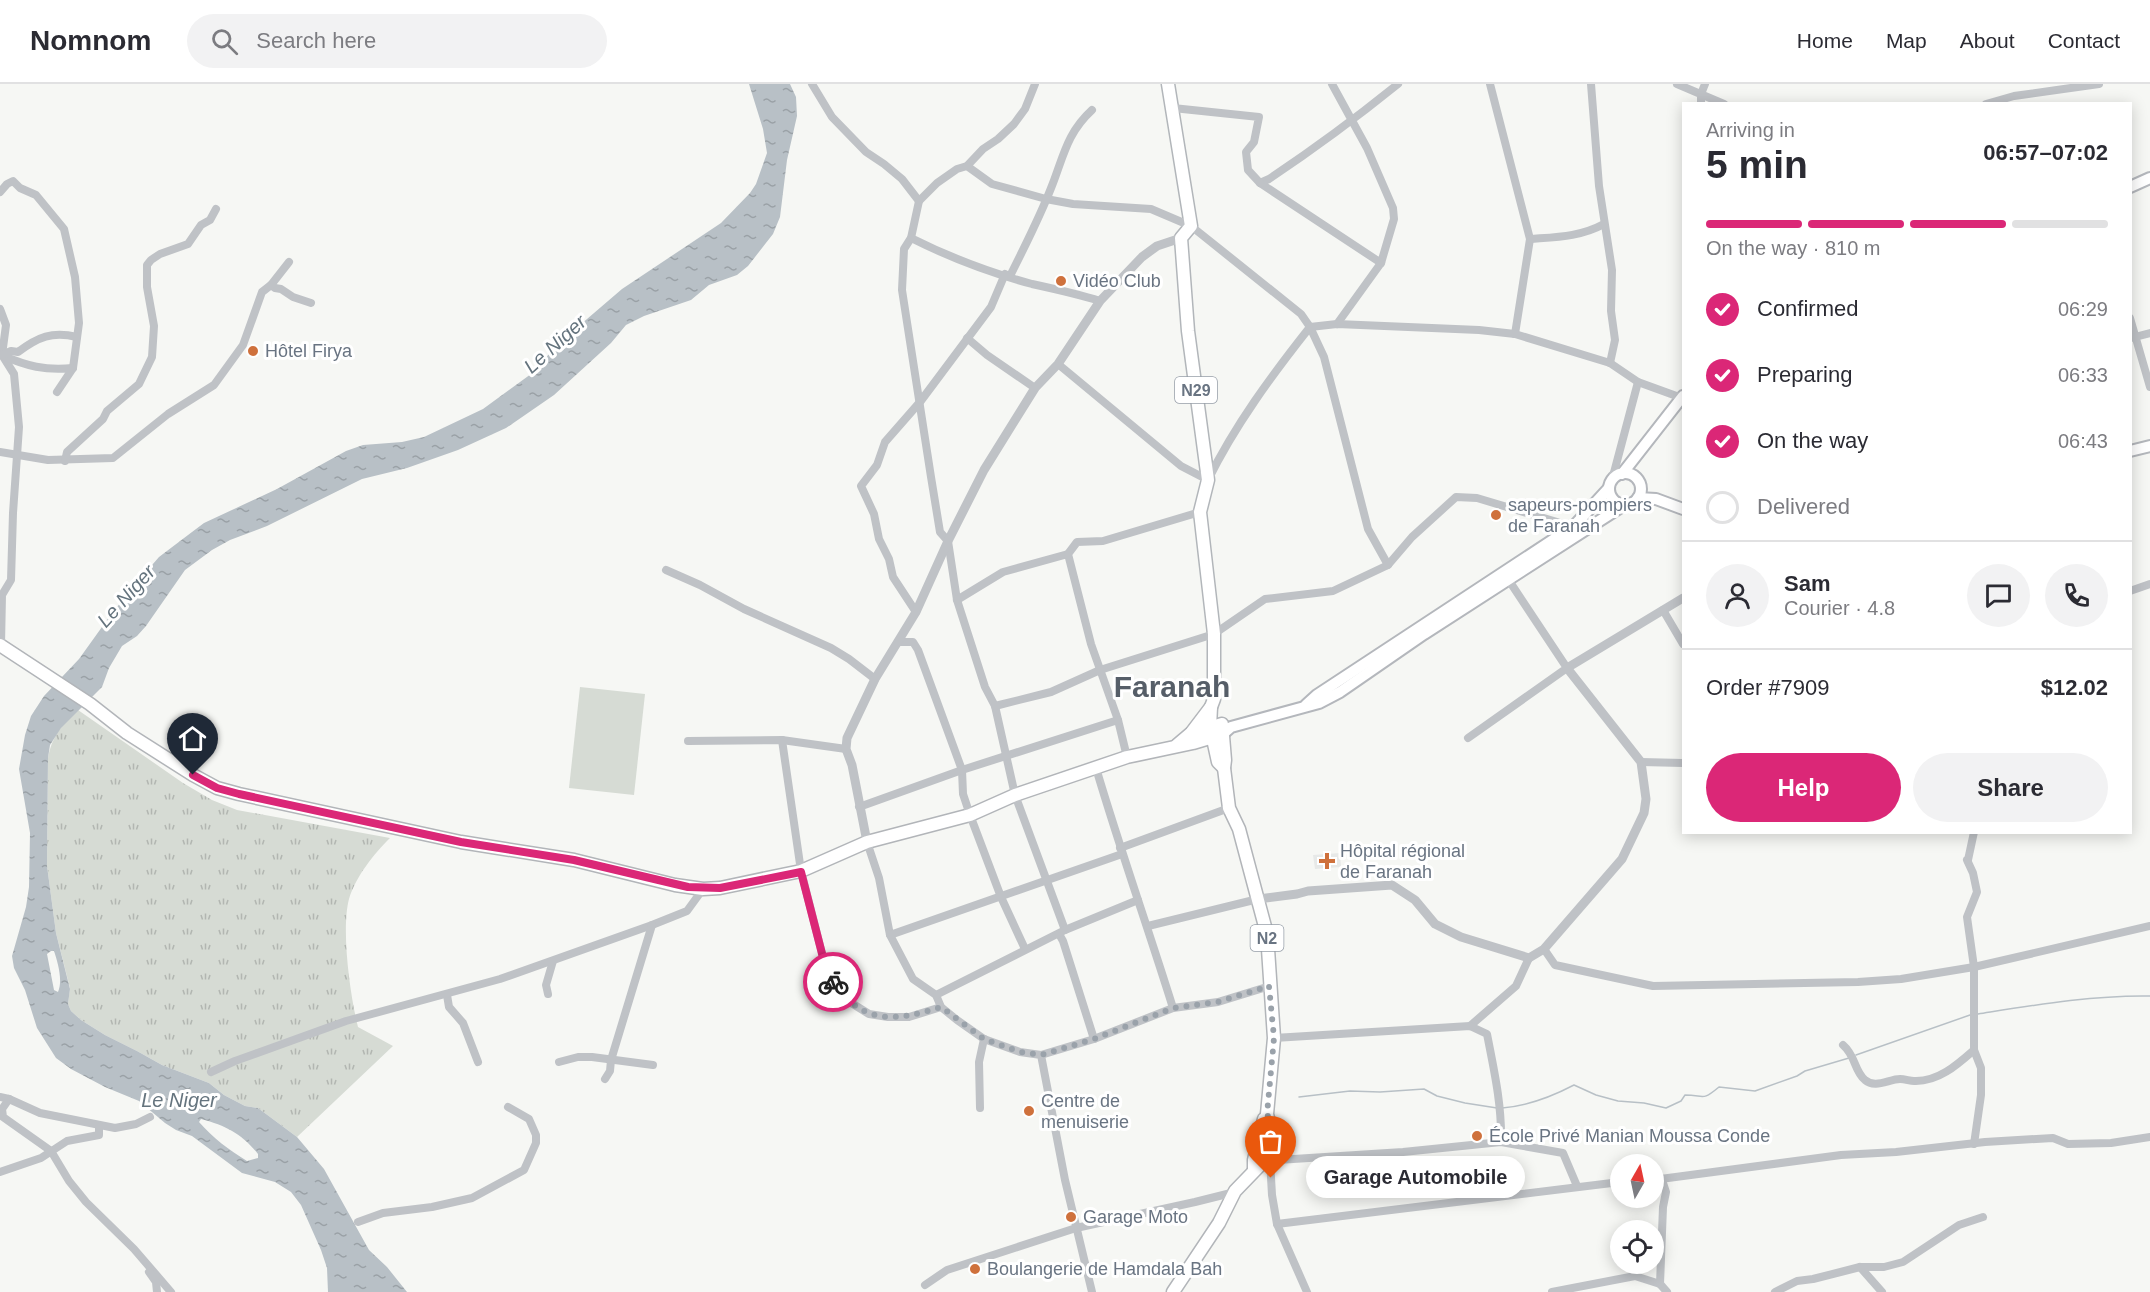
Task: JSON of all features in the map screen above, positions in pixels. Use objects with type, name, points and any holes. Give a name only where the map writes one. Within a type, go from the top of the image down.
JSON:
[{"type":"main road","points":[[1168,84],[1191,226],[1181,238]]},
{"type":"main road","points":[[2132,186],[2150,177]]},
{"type":"main road","name":"N29","points":[[1181,238],[1188,332],[1208,480],[1200,512],[1214,634],[1213,703]]},
{"type":"main road","points":[[1578,529],[1611,484],[1622,474],[1682,397]]},
{"type":"main road","points":[[2132,450],[2150,446]]},
{"type":"main road","points":[[1638,453],[1638,498]]},
{"type":"main road","points":[[1622,474],[1630,474],[1656,499]]},
{"type":"main road","points":[[1611,484],[1613,499],[1624,505]]},
{"type":"main road","points":[[0,645],[90,704],[127,733],[217,788],[461,842],[574,860],[675,885],[703,889],[720,888],[801,872],[867,842],[970,815],[1015,795],[1127,757],[1177,745],[1192,738],[1319,703],[1340,692],[1578,529],[1638,498],[1656,499],[1682,509]]},
{"type":"main road","points":[[1192,738],[1213,703]]},
{"type":"main road","name":"N2","points":[[1213,703],[1220,730],[1221,765],[1229,807],[1239,829],[1267,934],[1274,1038],[1267,1114],[1268,1152],[1261,1163]]},
{"type":"main road","points":[[1192,738],[1221,765]]},
{"type":"main road","points":[[1173,1292],[1219,1223],[1235,1191],[1261,1163]]},
{"type":"street","points":[[812,84],[832,117],[866,152],[902,179],[919,201]]},
{"type":"street","points":[[1035,84],[1025,109],[1014,124],[983,149],[967,166],[957,169],[937,183],[919,201],[910,238],[904,249],[902,290],[910,334],[909,349],[920,402],[940,532],[948,541],[957,600],[985,687],[995,706],[1015,795],[1047,882],[1063,942],[1094,1039]]},
{"type":"street","points":[[1332,84],[1367,148],[1394,208],[1394,219],[1381,263],[1337,324]]},
{"type":"street","points":[[1260,183],[1288,167],[1398,84]]},
{"type":"street","points":[[1491,84],[1530,239],[1515,334]]},
{"type":"street","points":[[1591,84],[1604,224],[1608,234],[1612,270],[1611,311],[1615,340],[1610,363]]},
{"type":"street","points":[[1677,84],[1719,102]]},
{"type":"street","points":[[1701,102],[1705,84]]},
{"type":"street","points":[[1998,102],[2014,96],[2098,84]]},
{"type":"street","points":[[1173,108],[1259,117],[1254,142],[1246,152],[1248,170],[1260,183],[1381,263]]},
{"type":"street","points":[[916,612],[893,577],[889,559],[879,539],[874,514],[861,486],[877,465],[885,442],[920,402],[991,307],[1031,236],[1053,184],[1066,144],[1082,119],[1092,110]]},
{"type":"street","points":[[967,166],[992,184],[1046,199],[1073,204],[1151,209],[1191,226],[1301,314],[1310,327],[1324,357],[1368,529],[1388,565]]},
{"type":"street","points":[[0,192],[6,184],[13,181],[20,188],[36,195],[64,229],[75,277],[79,322],[73,368],[57,392]]},
{"type":"street","points":[[65,461],[67,452],[103,419],[107,411],[139,384],[152,357],[154,326],[147,287],[147,265],[160,254],[188,244],[201,225],[210,220],[216,209]]},
{"type":"street","points":[[1530,239],[1589,232],[1604,224]]},
{"type":"street","points":[[910,238],[941,253],[1007,275],[1100,301]]},
{"type":"street","points":[[1181,238],[1157,246],[1142,257],[1100,301],[1058,364],[1035,388],[984,470],[948,541],[916,612],[874,679],[847,738],[846,749],[852,765],[867,842],[879,878],[890,935],[913,979],[936,996],[941,1007],[984,1039],[1020,1052],[1041,1055],[1094,1039],[1173,1008],[1218,1002],[1269,986]]},
{"type":"street","points":[[0,452],[65,461],[113,458],[168,414],[214,385],[243,345],[262,292],[271,285],[289,262]]},
{"type":"street","points":[[271,285],[293,297],[311,303]]},
{"type":"street","points":[[0,309],[6,325],[1,355],[14,374],[19,427],[11,580],[2,595],[0,645]]},
{"type":"street","points":[[1058,364],[1181,466],[1208,480],[1260,392],[1310,327],[1337,324],[1479,330],[1515,334],[1610,363],[1638,382],[1682,397]]},
{"type":"street","points":[[1,355],[11,351],[18,352],[31,342],[46,336],[61,333],[77,337]]},
{"type":"street","points":[[2150,333],[2132,337],[2150,387]]},
{"type":"street","points":[[967,338],[987,355],[1035,388]]},
{"type":"street","points":[[1,355],[22,363],[53,370],[73,368]]},
{"type":"street","points":[[1611,484],[1638,382]]},
{"type":"street","points":[[995,706],[1051,692],[1100,670],[1214,634],[1265,599],[1333,591],[1388,565],[1412,537],[1455,497],[1478,498],[1578,529]]},
{"type":"street","points":[[957,600],[1003,572],[1068,554],[1077,542],[1103,542],[1200,512]]},
{"type":"street","points":[[1068,554],[1091,644],[1118,720],[1127,757]]},
{"type":"street","points":[[666,570],[744,609],[831,648],[874,679]]},
{"type":"street","points":[[1470,1026],[1516,986],[1529,958],[1544,949],[1622,860],[1644,813],[1646,799],[1641,762],[1567,668],[1506,577]]},
{"type":"street","points":[[2132,590],[2150,584]]},
{"type":"street","points":[[1468,738],[1567,668],[1682,599]]},
{"type":"street","points":[[1662,610],[1682,642]]},
{"type":"street","points":[[898,642],[913,642],[918,650],[962,770],[963,794],[970,815],[1000,897],[1025,949]]},
{"type":"street","points":[[859,807],[962,770],[1118,720]]},
{"type":"street","points":[[688,741],[782,740],[846,749]]},
{"type":"street","points":[[782,740],[801,872],[827,973],[845,999],[869,1014],[909,1017],[941,1007]]},
{"type":"street","points":[[1641,762],[1682,763]]},
{"type":"street","points":[[1096,768],[1137,900],[1149,926],[1173,1008]]},
{"type":"street","points":[[890,935],[1047,882],[1229,807]]},
{"type":"street","points":[[1974,834],[1968,860],[1977,892],[1967,917],[1974,967],[1974,1050],[1981,1068],[1981,1095],[1974,1144]]},
{"type":"street","points":[[1149,926],[1258,900],[1308,891],[1392,885],[1415,900],[1435,924],[1461,937],[1529,958]]},
{"type":"street","points":[[211,1072],[235,1061],[346,1021],[447,995],[553,961],[652,925],[687,911],[703,889]]},
{"type":"street","points":[[936,996],[1025,949],[1137,900]]},
{"type":"street","points":[[605,1078],[652,925]]},
{"type":"street","points":[[1544,949],[1555,965],[1653,986],[1858,982],[1901,979],[1974,967],[2150,926]]},
{"type":"street","points":[[548,994],[546,985],[553,961]]},
{"type":"street","points":[[447,995],[449,1007],[463,1023],[478,1062]]},
{"type":"street","points":[[1274,1038],[1470,1026],[1487,1034],[1500,1098],[1501,1142]]},
{"type":"street","points":[[980,1108],[979,1062],[984,1039]]},
{"type":"street","points":[[1843,1045],[1851,1052],[1856,1067],[1865,1080],[1875,1084],[1900,1079],[1930,1080],[1954,1067],[1974,1050]]},
{"type":"street","points":[[1041,1055],[1076,1228],[1092,1292]]},
{"type":"street","points":[[559,1062],[578,1057],[653,1065]]},
{"type":"street","points":[[0,1097],[40,1113],[99,1126],[115,1128],[136,1124],[150,1117]]},
{"type":"street","points":[[9,1099],[2,1108],[3,1117],[51,1151],[69,1181],[86,1202],[149,1266],[171,1292]]},
{"type":"street","points":[[358,1222],[383,1213],[472,1198],[524,1170],[536,1143],[536,1135],[529,1119],[508,1107]]},
{"type":"street","points":[[0,1172],[41,1158],[67,1141],[99,1135],[99,1126]]},
{"type":"street","points":[[1664,1179],[1841,1155],[2044,1138],[2053,1138],[2068,1144],[2111,1143],[2150,1137]]},
{"type":"street","points":[[1307,1292],[1277,1224],[1272,1195],[1261,1163],[1501,1142],[1563,1153],[1577,1186]]},
{"type":"street","points":[[1277,1224],[1610,1183]]},
{"type":"street","points":[[925,1285],[947,1270],[1076,1228],[1235,1191]]},
{"type":"street","points":[[1660,1284],[1663,1208]]},
{"type":"street","points":[[1775,1292],[1797,1281],[1860,1267],[1884,1267],[1903,1262],[1959,1225],[1983,1217]]},
{"type":"street","points":[[149,1266],[149,1272],[156,1282],[157,1292]]},
{"type":"street","points":[[1860,1267],[1880,1291]]},
{"type":"street","points":[[1552,1292],[1635,1276],[1660,1284],[1667,1292]]},
{"type":"shaded area","name":"Hôpital régional de Faranah","points":[[1340,853],[1341,867],[1315,869],[1313,855]]},
{"type":"green space","points":[[580,687],[645,694],[634,795],[569,788]]},
{"type":"green space","points":[[78,710],[183,783],[212,800],[237,810],[390,838],[361,874],[349,899],[346,945],[358,1027],[393,1046],[297,1137],[258,1108],[245,1106],[224,1095],[209,1083],[162,1065],[105,1035],[71,1011],[68,1004],[70,988],[56,933],[47,866],[48,758],[58,731]]},
{"type":"water","name":"Le Niger","points":[[749,84],[790,84],[796,97],[797,116],[787,160],[780,217],[773,234],[748,266],[737,275],[709,285],[691,300],[644,316],[626,325],[611,343],[554,395],[506,428],[458,450],[407,468],[362,479],[267,526],[230,540],[212,550],[185,570],[146,626],[137,636],[122,646],[109,668],[102,687],[61,728],[50,745],[47,866],[56,933],[70,989],[68,1004],[71,1011],[105,1035],[162,1065],[209,1083],[224,1095],[245,1106],[258,1108],[297,1137],[324,1169],[369,1250],[387,1267],[407,1292],[328,1292],[327,1268],[321,1250],[301,1205],[291,1192],[275,1182],[242,1173],[192,1136],[165,1123],[139,1101],[105,1087],[71,1069],[56,1058],[37,1028],[25,990],[14,968],[12,956],[26,907],[29,887],[30,833],[19,769],[31,716],[44,696],[79,659],[112,613],[159,557],[204,523],[277,489],[346,451],[363,445],[402,442],[424,437],[483,409],[531,374],[559,343],[622,289],[721,223],[756,184],[767,153],[763,129]],"holes":[[[54,951],[59,972],[58,992],[54,990],[47,954]],[[201,1119],[240,1136],[258,1154],[258,1158],[247,1161],[234,1153],[204,1128],[199,1122]]]},
{"type":"waterway","points":[[1978,1014],[2086,999],[2150,996]]},
{"type":"waterway","points":[[1856,1055],[1970,1015]]},
{"type":"waterway","points":[[1502,1108],[1539,1100],[1574,1085],[1596,1095],[1618,1101],[1666,1108],[1681,1101],[1685,1095],[1703,1097],[1719,1087],[1755,1091],[1805,1071],[1849,1058]]},
{"type":"waterway","points":[[1299,1097],[1350,1091],[1380,1092],[1424,1089],[1437,1096],[1497,1108]]},
{"type":"way so far","points":[[833,982],[845,999],[869,1014],[909,1017],[941,1007],[984,1039],[1020,1052],[1041,1055],[1094,1039],[1173,1008],[1218,1002],[1269,986],[1274,1038],[1267,1114],[1269,1117],[1268,1152],[1264,1161],[1270,1160],[1271,1178]]},
{"type":"place","name":"Vidéo Club","points":[[1061,281]]},
{"type":"place","name":"Hôtel Firya","points":[[253,351]]},
{"type":"place","name":"sapeurs-pompiers de Faranah","points":[[1496,515]]},
{"type":"place","name":"Hôpital régional de Faranah","points":[[1327,861]]},
{"type":"place","name":"Centre de menuiserie","points":[[1029,1111]]},
{"type":"place","name":"École Privé Manian Moussa Conde","points":[[1477,1136]]},
{"type":"place","name":"Garage Automobile","points":[[1271,1178]]},
{"type":"place","name":"Garage Moto","points":[[1071,1217]]},
{"type":"place","name":"Boulangerie de Hamdala Bah","points":[[975,1269]]},
{"type":"district","name":"Faranah","points":[[1172,687]]},
{"type":"route","points":[[193,775],[217,788],[239,794],[461,842],[574,860],[675,885],[703,889],[720,888],[801,872],[827,973],[833,982]]}]
